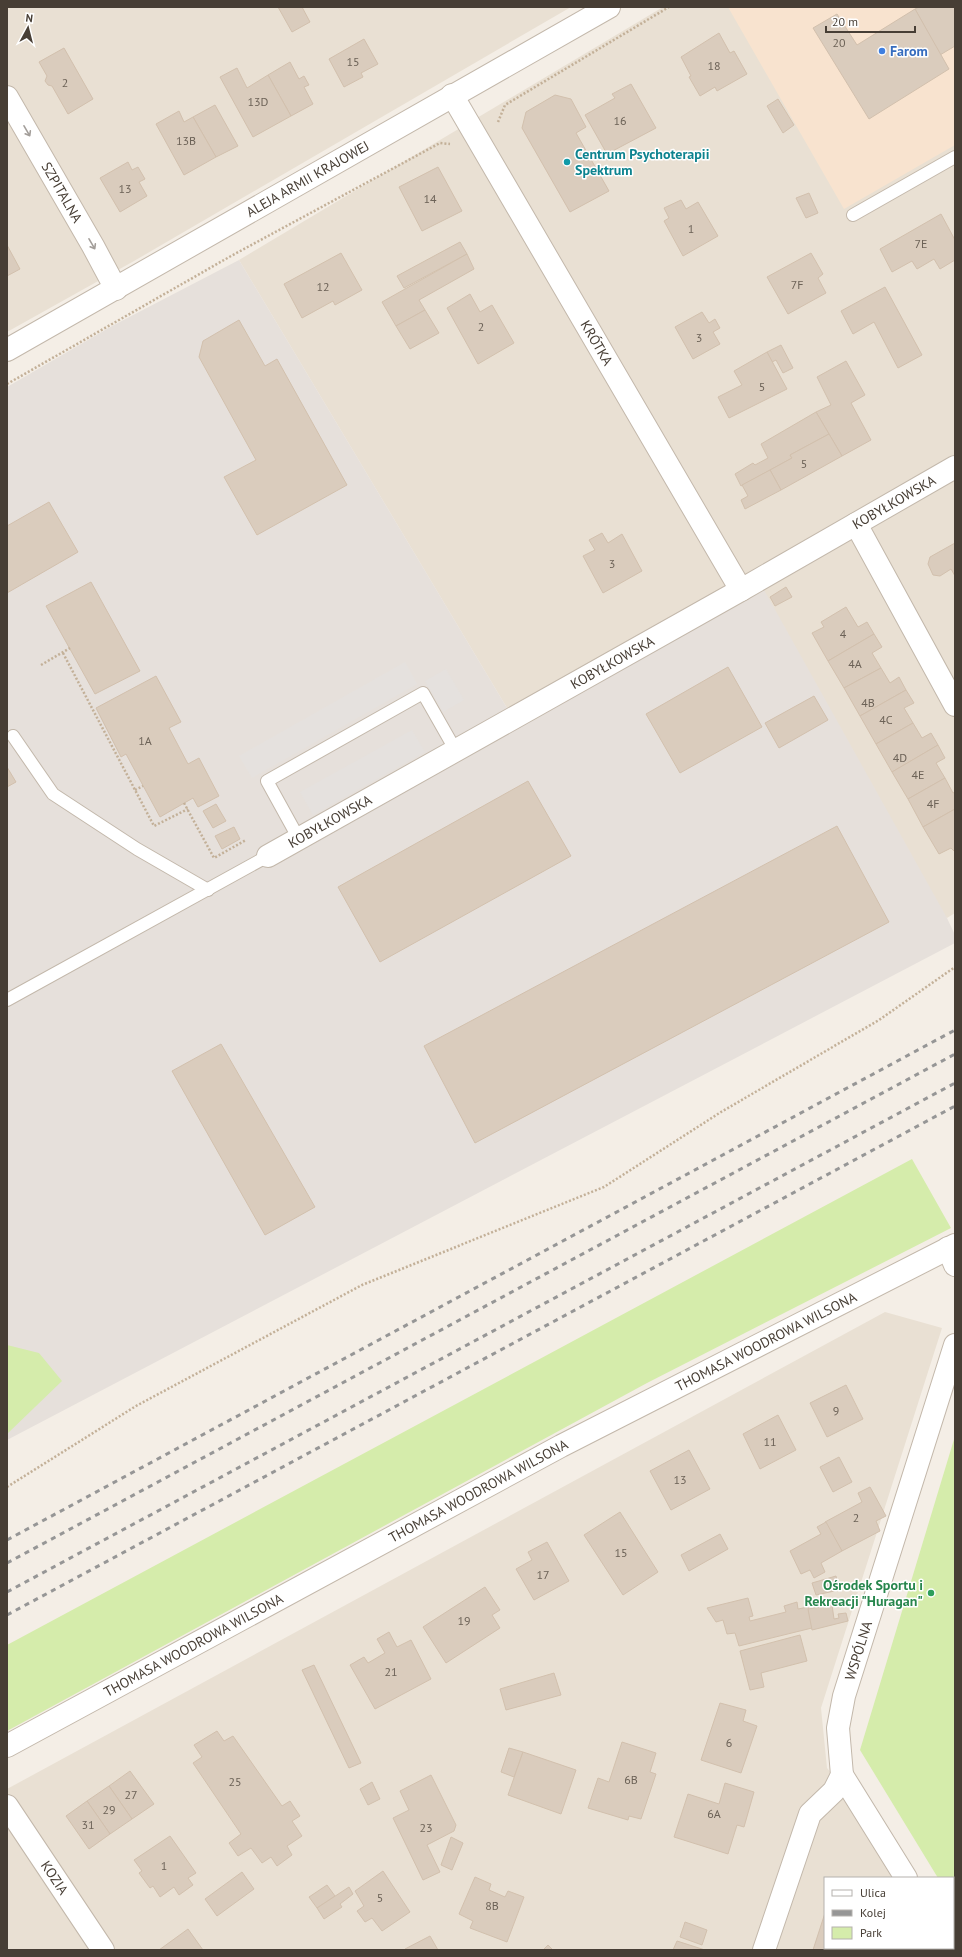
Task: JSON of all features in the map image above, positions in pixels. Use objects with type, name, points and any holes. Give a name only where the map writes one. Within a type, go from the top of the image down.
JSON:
[{"type":"street","name":"ALEJA ARMII KRAJOWEJ","points":[[7,350],[116,289],[600,9]]},
{"type":"street","name":"KRÓTKA","points":[[452,95],[741,590]]},
{"type":"street","name":"SZPITALNA","points":[[7,97],[93,246],[116,289]]},
{"type":"street","name":"KOBYŁKOWSKA","points":[[268,856],[741,590],[955,467]]},
{"type":"street","points":[[856,524],[955,705]]},
{"type":"street","name":"THOMASA WOODROWA WILSONA","points":[[7,1746],[554,1450],[953,1253]]},
{"type":"street","name":"WSPÓLNA","points":[[842,1775],[838,1728],[844,1696],[955,1344]]},
{"type":"street","points":[[842,1775],[905,1877]]},
{"type":"street","points":[[764,1950],[810,1814],[834,1791],[842,1775]]},
{"type":"street","name":"KOZIA","points":[[7,1806],[103,1950]]},
{"type":"lane","points":[[853,215],[955,157]]},
{"type":"lane","points":[[300,839],[267,781],[314,754],[423,693],[456,751]]},
{"type":"lane","points":[[13,736],[53,794],[137,849],[208,890]]},
{"type":"lane","points":[[7,1000],[268,856]]},
{"type":"path","points":[[496,126],[505,104],[669,7]]},
{"type":"path","points":[[7,384],[306,215],[440,143],[453,144]]},
{"type":"path","points":[[41,665],[70,648]]},
{"type":"path","points":[[63,653],[154,826],[188,809]]},
{"type":"path","points":[[135,790],[143,786]]},
{"type":"path","points":[[184,803],[214,858],[250,838]]},
{"type":"path","points":[[7,1487],[136,1406],[362,1285],[604,1187],[721,1112],[879,1020],[955,967]]},
{"type":"shaded area","points":[[7,7],[571,7],[134,261],[7,332]]},
{"type":"shaded area","points":[[663,7],[955,7],[955,913],[947,918],[513,718],[239,260]]},
{"type":"shaded area","points":[[728,7],[955,7],[955,145],[844,209]]},
{"type":"shaded area","points":[[239,260],[513,718],[758,579],[947,918],[955,935],[955,943],[7,1440],[7,387],[112,326]]},
{"type":"shaded area","points":[[405,662],[417,684],[252,778],[239,756]]},
{"type":"shaded area","points":[[446,669],[464,700],[443,712],[425,681]]},
{"type":"shaded area","points":[[412,730],[425,752],[313,815],[300,792]]},
{"type":"shaded area","points":[[885,1312],[942,1328],[821,1708],[827,1768],[853,1800],[898,1877],[824,1877],[824,1949],[942,1950],[7,1950],[7,1789]]},
{"type":"green space","points":[[912,1159],[951,1228],[647,1383],[7,1731],[7,1645]]},
{"type":"green space","points":[[7,1345],[39,1353],[62,1381],[7,1434]]},
{"type":"green space","name":"Ośrodek Sportu i Rekreacji \"Huragan\"","points":[[955,1436],[955,1906],[954,1877],[937,1877],[860,1750]]},
{"type":"building","points":[[278,7],[302,7],[310,22],[292,32]]},
{"type":"building","points":[[919,7],[955,7],[955,46],[940,55],[915,9]]},
{"type":"building","points":[[915,9],[949,69],[869,119],[813,28],[837,14],[857,45]]},
{"type":"building","points":[[719,33],[730,53],[734,51],[747,74],[717,91],[715,87],[700,96],[689,77],[691,76],[681,57]]},
{"type":"building","points":[[364,39],[378,64],[361,73],[363,77],[344,87],[329,59]]},
{"type":"building","points":[[64,48],[93,99],[68,114],[52,86],[48,85],[45,81],[47,76],[39,62]]},
{"type":"building","points":[[290,62],[299,79],[304,76],[309,85],[304,87],[313,104],[291,116],[268,75]]},
{"type":"building","points":[[237,68],[247,88],[268,75],[291,116],[253,137],[220,77]]},
{"type":"building","points":[[631,84],[656,128],[607,154],[585,115],[615,98],[612,94]]},
{"type":"building","name":"Centrum Psychoterapii Spektrum","points":[[555,95],[571,99],[586,127],[576,133],[609,191],[570,212],[522,128],[526,112]]},
{"type":"building","points":[[778,99],[794,125],[783,133],[767,106]]},
{"type":"building","points":[[215,105],[238,146],[216,157],[193,117]]},
{"type":"building","points":[[179,111],[184,122],[193,117],[216,157],[184,175],[156,124]]},
{"type":"building","points":[[128,162],[132,170],[138,167],[145,179],[139,182],[147,196],[120,212],[100,178]]},
{"type":"building","points":[[438,167],[462,211],[422,231],[399,187]]},
{"type":"building","points":[[809,193],[818,213],[806,218],[796,198]]},
{"type":"building","points":[[681,200],[686,209],[698,202],[718,236],[683,256],[664,221],[669,218],[664,208]]},
{"type":"building","points":[[941,214],[955,240],[955,260],[940,269],[934,259],[917,269],[912,261],[892,272],[880,249]]},
{"type":"building","points":[[460,242],[467,254],[404,288],[397,276]]},
{"type":"building","points":[[7,245],[20,269],[7,276]]},
{"type":"building","points":[[341,253],[362,290],[335,305],[333,301],[302,318],[284,284]]},
{"type":"building","points":[[811,253],[823,274],[818,278],[826,293],[788,314],[767,277]]},
{"type":"building","points":[[467,254],[474,269],[419,300],[425,310],[396,326],[382,302]]},
{"type":"building","points":[[885,287],[922,355],[898,368],[874,322],[853,334],[841,311]]},
{"type":"building","points":[[470,294],[480,312],[492,305],[514,343],[478,364],[447,308]]},
{"type":"building","points":[[425,310],[439,333],[410,349],[396,326]]},
{"type":"building","points":[[702,312],[709,323],[715,319],[720,328],[713,332],[720,344],[693,359],[675,327]]},
{"type":"building","points":[[239,320],[265,366],[277,359],[347,485],[257,535],[224,477],[256,460],[199,357],[203,341]]},
{"type":"building","points":[[781,345],[793,368],[783,373],[776,360],[772,362],[767,352]]},
{"type":"building","points":[[767,352],[787,389],[729,418],[718,397],[742,385],[734,371]]},
{"type":"building","points":[[846,361],[865,395],[851,403],[871,440],[842,456],[816,412],[831,405],[817,377]]},
{"type":"building","points":[[816,412],[829,434],[790,455],[792,458],[741,486],[735,474],[753,463],[755,465],[768,458],[761,444]]},
{"type":"building","points":[[829,434],[842,456],[781,490],[770,470],[792,458],[790,455]]},
{"type":"building","points":[[770,470],[781,490],[745,509],[741,500],[748,496],[742,485]]},
{"type":"building","points":[[49,502],[78,552],[7,593],[7,526]]},
{"type":"building","points":[[602,533],[608,543],[622,534],[642,571],[603,593],[583,556],[595,550],[589,540]]},
{"type":"building","points":[[955,543],[955,576],[951,569],[940,576],[933,575],[928,564],[930,557]]},
{"type":"building","points":[[91,582],[140,671],[95,694],[46,606]]},
{"type":"building","points":[[786,587],[792,597],[775,606],[770,597]]},
{"type":"building","points":[[846,607],[858,627],[867,622],[874,634],[828,661],[812,633],[824,627],[821,622]]},
{"type":"building","points":[[874,634],[882,647],[872,653],[881,668],[844,688],[828,661]]},
{"type":"building","points":[[728,667],[762,727],[680,773],[646,714]]},
{"type":"building","points":[[881,668],[890,683],[899,677],[906,690],[860,716],[844,688]]},
{"type":"building","points":[[156,676],[181,722],[169,728],[188,764],[199,758],[219,796],[198,807],[193,798],[160,817],[126,754],[121,757],[96,708]]},
{"type":"building","points":[[906,690],[914,703],[904,708],[913,723],[876,744],[860,716]]},
{"type":"building","points":[[814,696],[828,720],[779,748],[765,723]]},
{"type":"building","points":[[913,723],[922,738],[931,733],[938,745],[892,772],[876,744]]},
{"type":"building","points":[[938,745],[945,758],[936,763],[945,778],[908,799],[892,772]]},
{"type":"building","points":[[7,767],[16,782],[7,787]]},
{"type":"building","points":[[945,778],[953,793],[955,792],[955,809],[923,827],[908,799]]},
{"type":"building","points":[[528,781],[571,856],[380,962],[338,887]]},
{"type":"building","points":[[216,804],[226,821],[213,828],[203,811]]},
{"type":"building","points":[[955,809],[955,852],[951,848],[939,854],[923,827]]},
{"type":"building","points":[[837,826],[889,922],[475,1143],[424,1046]]},
{"type":"building","points":[[234,827],[240,839],[222,849],[215,836]]},
{"type":"building","points":[[221,1044],[315,1207],[265,1235],[172,1071]]},
{"type":"building","points":[[846,1385],[863,1419],[827,1437],[810,1403]]},
{"type":"building","points":[[778,1415],[796,1450],[760,1469],[743,1434]]},
{"type":"building","points":[[689,1450],[710,1489],[671,1510],[650,1471]]},
{"type":"building","points":[[839,1457],[852,1482],[833,1492],[820,1467]]},
{"type":"building","points":[[870,1487],[886,1516],[876,1521],[880,1531],[842,1551],[825,1522],[862,1502],[858,1493]]},
{"type":"building","points":[[620,1512],[658,1572],[623,1595],[584,1535]]},
{"type":"building","points":[[826,1522],[842,1551],[821,1563],[825,1572],[814,1578],[810,1570],[801,1574],[790,1551],[821,1534],[817,1527]]},
{"type":"building","points":[[720,1534],[728,1549],[689,1571],[681,1555]]},
{"type":"building","points":[[547,1542],[569,1581],[534,1600],[516,1569],[532,1560],[528,1552]]},
{"type":"building","points":[[836,1576],[839,1590],[816,1595],[812,1583]]},
{"type":"building","points":[[485,1587],[500,1610],[492,1615],[500,1628],[446,1663],[423,1627]]},
{"type":"building","points":[[748,1598],[753,1616],[749,1617],[750,1621],[786,1612],[784,1606],[797,1602],[798,1609],[808,1607],[812,1628],[739,1646],[735,1633],[727,1634],[723,1620],[716,1622],[707,1608]]},
{"type":"building","points":[[832,1605],[834,1619],[839,1618],[838,1614],[846,1613],[848,1621],[812,1630],[808,1609]]},
{"type":"building","points":[[389,1632],[397,1647],[411,1640],[431,1679],[375,1709],[350,1665],[364,1657],[368,1663],[385,1653],[377,1639]]},
{"type":"building","points":[[800,1635],[807,1661],[761,1673],[764,1687],[750,1690],[740,1651]]},
{"type":"building","points":[[314,1665],[361,1763],[349,1768],[302,1670]]},
{"type":"building","points":[[554,1673],[561,1695],[506,1710],[500,1689]]},
{"type":"building","points":[[720,1703],[746,1710],[743,1721],[757,1726],[741,1773],[701,1760]]},
{"type":"building","points":[[217,1731],[224,1741],[233,1736],[282,1806],[290,1801],[300,1816],[292,1821],[302,1836],[287,1846],[292,1855],[277,1866],[271,1857],[262,1863],[251,1848],[238,1856],[229,1843],[241,1834],[193,1763],[202,1757],[194,1745]]},
{"type":"building","points":[[622,1742],[656,1753],[650,1772],[656,1774],[641,1819],[629,1816],[628,1820],[588,1808],[598,1778],[609,1782]]},
{"type":"building","points":[[509,1748],[523,1752],[514,1777],[501,1772]]},
{"type":"building","points":[[523,1752],[576,1770],[561,1814],[508,1795]]},
{"type":"building","points":[[130,1771],[154,1804],[132,1819],[109,1786]]},
{"type":"building","points":[[431,1775],[456,1825],[454,1831],[427,1845],[440,1872],[423,1880],[393,1818],[409,1810],[400,1791]]},
{"type":"building","points":[[372,1782],[380,1799],[368,1805],[360,1789]]},
{"type":"building","points":[[725,1783],[754,1792],[744,1827],[737,1825],[728,1854],[674,1837],[688,1794],[719,1804]]},
{"type":"building","points":[[109,1786],[132,1819],[110,1834],[87,1801]]},
{"type":"building","points":[[87,1801],[110,1834],[89,1849],[66,1816]]},
{"type":"building","points":[[170,1836],[196,1873],[188,1878],[193,1885],[179,1895],[174,1887],[160,1897],[153,1886],[150,1888],[139,1873],[142,1871],[134,1860]]},
{"type":"building","points":[[451,1837],[463,1843],[452,1870],[441,1865]]},
{"type":"building","points":[[383,1871],[410,1912],[382,1931],[372,1918],[365,1922],[357,1911],[364,1906],[355,1891]]},
{"type":"building","points":[[242,1872],[254,1889],[217,1916],[205,1899]]},
{"type":"building","points":[[475,1877],[491,1884],[489,1890],[505,1897],[508,1891],[524,1897],[507,1942],[470,1928],[473,1921],[459,1914]]},
{"type":"building","points":[[327,1885],[335,1896],[317,1908],[309,1897]]},
{"type":"building","points":[[349,1887],[353,1894],[340,1904],[342,1907],[324,1919],[317,1908]]},
{"type":"building","points":[[824,1916],[824,1949],[891,1950],[813,1950]]},
{"type":"building","points":[[685,1922],[707,1930],[702,1945],[680,1937]]},
{"type":"building","points":[[188,1929],[203,1950],[159,1950]]},
{"type":"building","points":[[430,1936],[438,1950],[405,1949]]},
{"type":"building","points":[[677,1941],[705,1950],[673,1950]]},
{"type":"building","points":[[548,1945],[553,1950],[543,1950]]},
{"type":"railway","points":[[7,1540],[955,1030]]},
{"type":"railway","points":[[7,1563],[955,1054]]},
{"type":"railway","points":[[7,1592],[955,1083]]},
{"type":"railway","points":[[7,1615],[955,1106]]},
{"type":"place","name":"Farom","points":[[882,51]]},
{"type":"place","name":"Centrum Psychoterapii Spektrum","points":[[567,162]]},
{"type":"place","name":"Ośrodek Sportu i Rekreacji \"Huragan\"","points":[[931,1593]]}]
